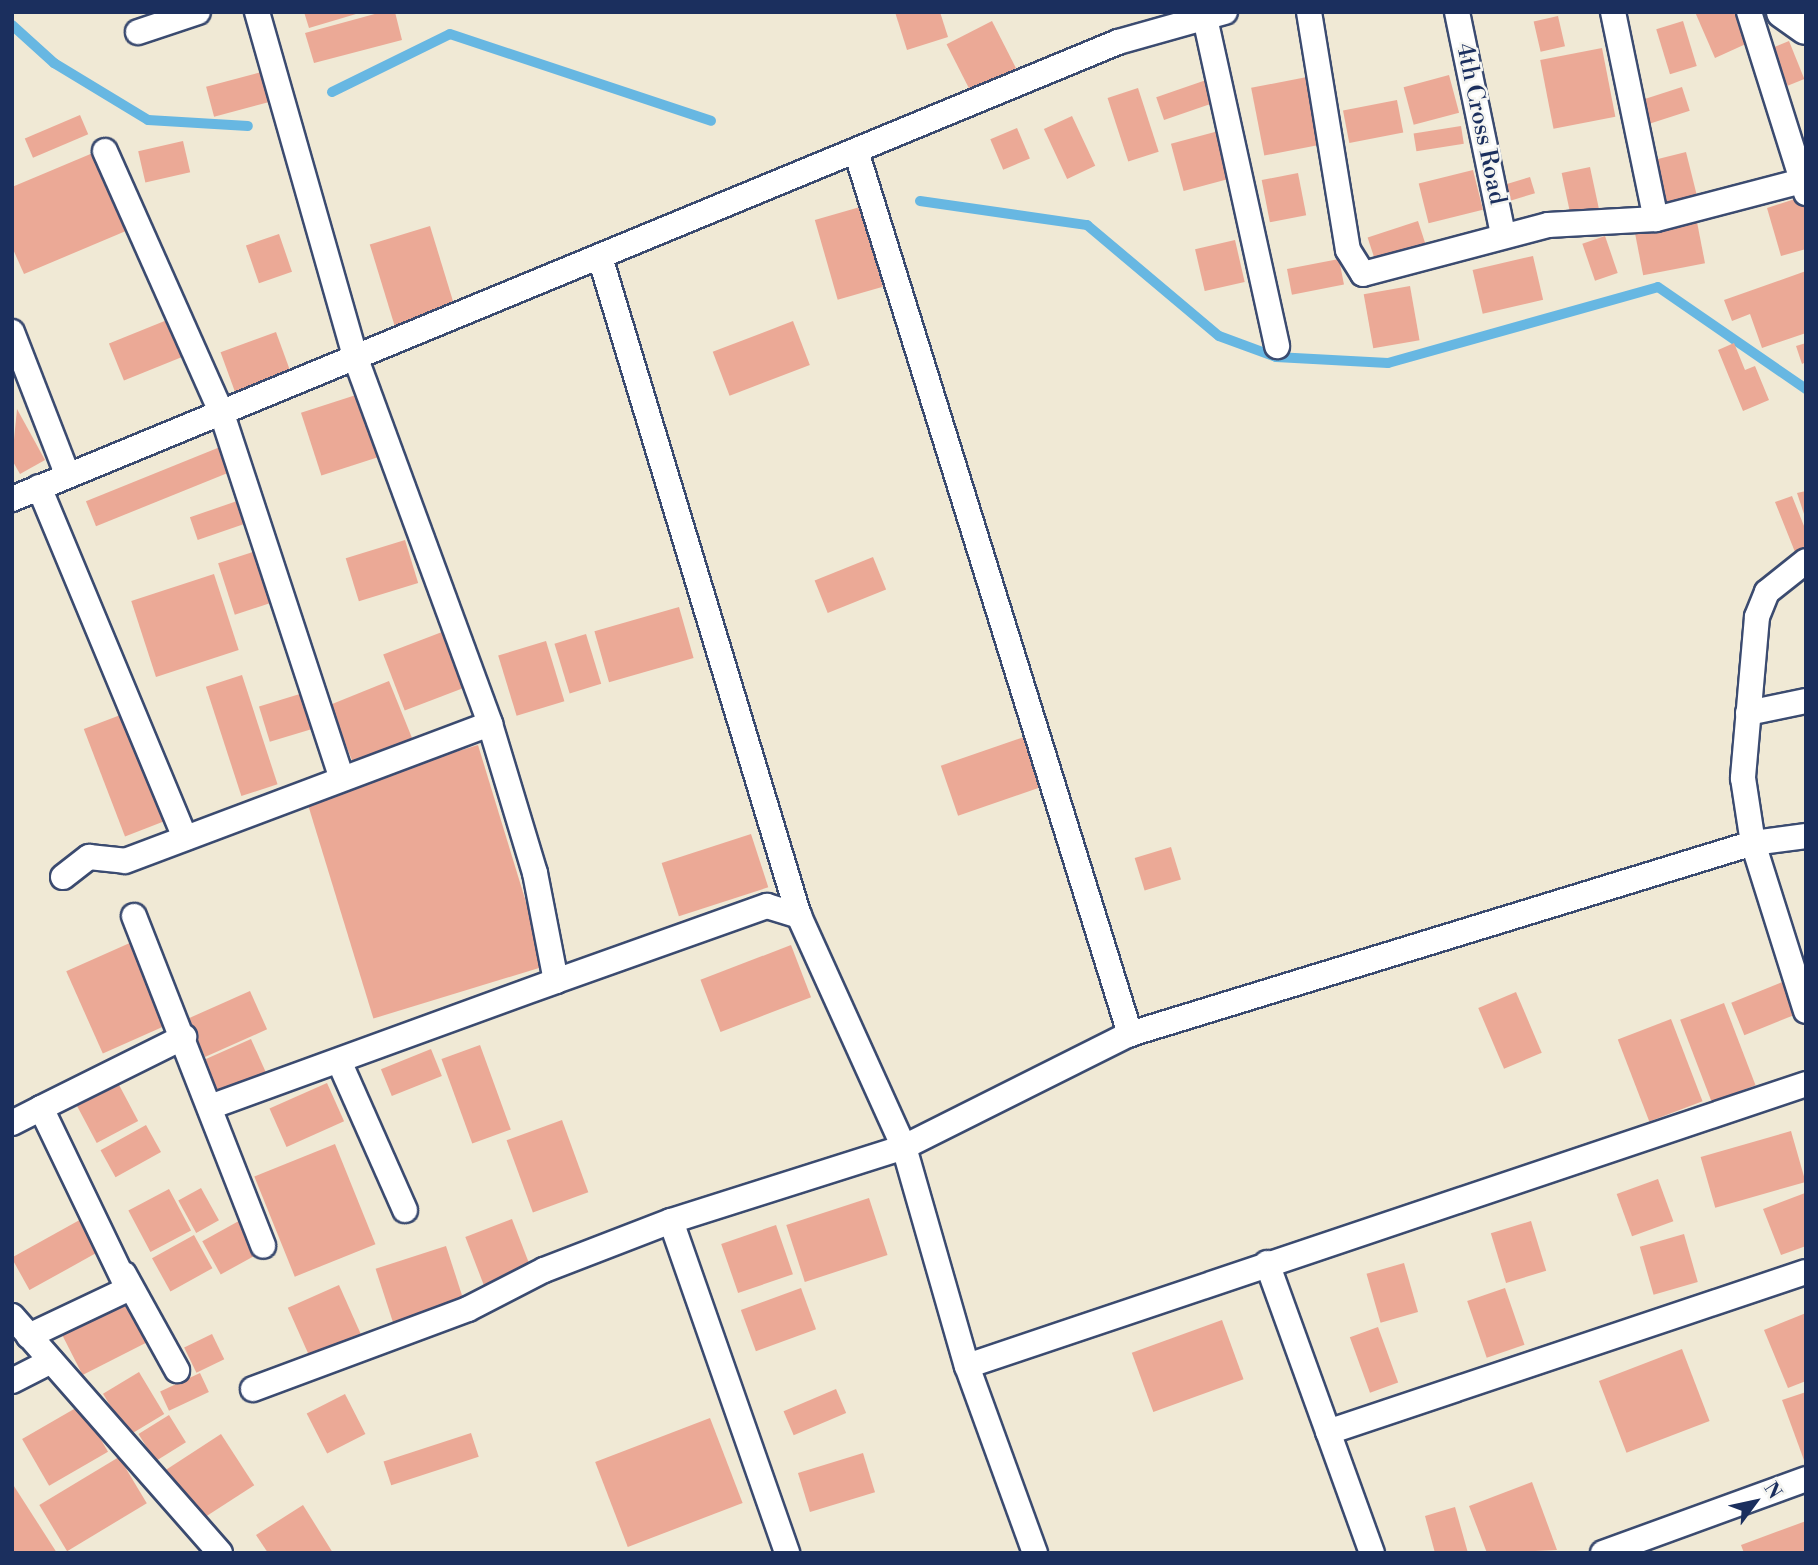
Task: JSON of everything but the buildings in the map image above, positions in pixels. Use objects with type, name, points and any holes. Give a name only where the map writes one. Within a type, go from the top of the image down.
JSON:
[{"type":"street","points":[[138,32],[198,12]]},
{"type":"street","points":[[257,12],[356,359],[490,724],[535,873],[556,981]]},
{"type":"street","points":[[1309,12],[1348,250],[1356,268],[1363,274],[1548,225],[1656,219],[1804,185],[1749,12]]},
{"type":"street","name":"4th Cross Road","points":[[1457,12],[1503,235]]},
{"type":"street","points":[[1614,12],[1656,219]]},
{"type":"street","points":[[1783,12],[1806,28]]},
{"type":"street","points":[[12,499],[67,474],[356,359],[1118,42],[1215,15],[1277,346]]},
{"type":"street","points":[[105,151],[221,411],[341,777]]},
{"type":"street","points":[[856,151],[1130,1034]]},
{"type":"street","points":[[600,257],[799,916],[904,1146],[967,1366],[1035,1553]]},
{"type":"street","points":[[12,332],[67,474]]},
{"type":"street","points":[[39,487],[185,838]]},
{"type":"street","points":[[1806,561],[1767,592],[1757,617],[1743,778],[1753,843],[1806,1011]]},
{"type":"street","points":[[1748,713],[1806,701]]},
{"type":"street","points":[[63,877],[89,857],[125,861],[341,777],[490,724]]},
{"type":"street","points":[[253,1390],[468,1309],[544,1270],[671,1221],[904,1146],[1130,1034],[1753,843],[1806,836]]},
{"type":"street","points":[[210,1107],[767,906],[799,916]]},
{"type":"street","points":[[134,916],[184,1037],[263,1246]]},
{"type":"street","points":[[12,1124],[184,1037]]},
{"type":"street","points":[[339,1061],[405,1210]]},
{"type":"street","points":[[967,1366],[1806,1084]]},
{"type":"street","points":[[41,1108],[124,1273],[177,1370]]},
{"type":"street","points":[[671,1221],[787,1553]]},
{"type":"street","points":[[1267,1263],[1372,1553]]},
{"type":"street","points":[[1328,1432],[1806,1272]]},
{"type":"street","points":[[29,1336],[128,1289],[124,1273]]},
{"type":"street","points":[[12,1316],[211,1550]]},
{"type":"street","points":[[12,1381],[51,1362]]},
{"type":"street","points":[[1613,1551],[1806,1479]]},
{"type":"waterway","points":[[12,25],[54,63],[148,120],[248,126]]},
{"type":"waterway","points":[[332,92],[450,34],[711,121]]},
{"type":"waterway","points":[[920,201],[1087,225],[1219,336],[1276,357],[1388,363],[1658,287],[1806,389]]}]
